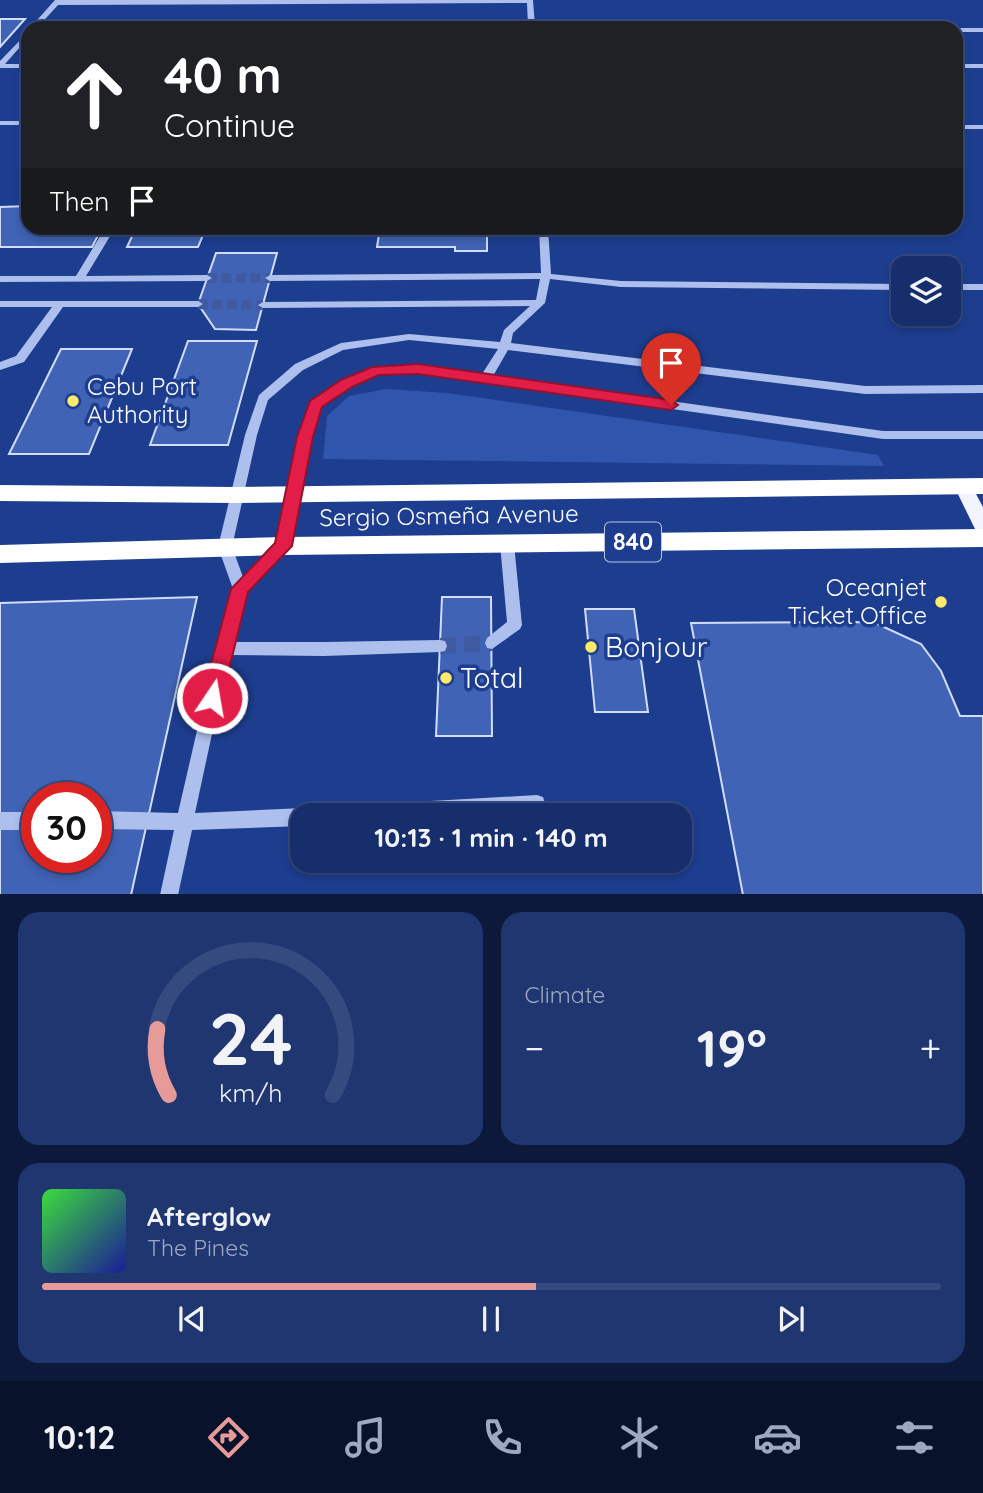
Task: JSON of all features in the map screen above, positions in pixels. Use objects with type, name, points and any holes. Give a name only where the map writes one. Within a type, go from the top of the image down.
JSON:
[{"type":"highway","name":"Sergio Osmeña Avenue","points":[[0,493],[236,495],[973,486]]},
{"type":"highway","name":"Sergio Osmeña Avenue","points":[[0,554],[284,546],[983,538]]},
{"type":"main road","points":[[973,486],[983,526]]},
{"type":"street","points":[[40,21],[58,2],[530,0],[532,21]]},
{"type":"street","points":[[963,30],[983,30]]},
{"type":"street","points":[[0,65],[21,42]]},
{"type":"street","points":[[0,65],[21,66]]},
{"type":"street","points":[[963,65],[983,66]]},
{"type":"street","points":[[0,123],[21,123]]},
{"type":"street","points":[[963,127],[983,127]]},
{"type":"street","points":[[80,278],[106,235]]},
{"type":"street","points":[[485,379],[506,346],[508,332],[540,303],[546,276],[543,235]]},
{"type":"street","points":[[270,278],[546,276],[621,284],[891,287]]},
{"type":"street","points":[[0,279],[207,278]]},
{"type":"street","points":[[961,287],[983,287]]},
{"type":"street","points":[[263,305],[540,303]]},
{"type":"street","points":[[0,304],[198,304]]},
{"type":"street","points":[[0,366],[20,359],[59,304]]},
{"type":"street","points":[[240,589],[225,547],[236,495],[263,398],[299,368],[341,348],[410,337],[506,346],[865,390],[983,389]]},
{"type":"street","points":[[169,894],[223,648],[240,589],[284,546],[293,493],[315,404],[346,384],[377,370],[418,369],[883,435],[983,435]]},
{"type":"street","points":[[492,643],[515,625],[507,544]]},
{"type":"street","points":[[223,648],[440,646]]},
{"type":"street","points":[[112,820],[185,822],[290,818]]},
{"type":"street","points":[[0,821],[21,821]]},
{"type":"shaded area","points":[[386,389],[447,393],[878,455],[884,466],[323,459],[327,416],[349,396]]},
{"type":"building","points":[[0,19],[25,19],[21,21],[0,47]]},
{"type":"building","points":[[21,206],[21,235],[98,235],[92,247],[0,247],[0,207]]},
{"type":"building","points":[[133,235],[203,235],[198,247],[127,247]]},
{"type":"building","points":[[379,235],[487,235],[487,251],[455,251],[455,247],[377,247]]},
{"type":"building","points":[[216,253],[277,253],[256,330],[215,329],[198,304]]},
{"type":"building","points":[[188,341],[257,341],[228,445],[150,445]]},
{"type":"building","name":"Cebu Port Authority","points":[[61,349],[132,349],[89,454],[9,454]]},
{"type":"building","points":[[197,597],[131,894],[0,894],[0,603]]},
{"type":"building","points":[[442,597],[491,597],[492,736],[436,736]]},
{"type":"building","points":[[585,609],[634,609],[648,712],[595,712]]},
{"type":"building","points":[[873,622],[921,644],[941,671],[960,716],[983,716],[983,894],[743,894],[691,623]]},
{"type":"tunnel","points":[[207,278],[270,278]]},
{"type":"tunnel","points":[[198,304],[263,305]]},
{"type":"tunnel","points":[[440,646],[492,643]]},
{"type":"place","name":"Cebu Port Authority","points":[[73,401]]},
{"type":"place","name":"Oceanjet Ticket Office","points":[[941,602]]},
{"type":"place","name":"Bonjour","points":[[591,647]]},
{"type":"place","name":"Total","points":[[446,678]]},
{"type":"route","points":[[212,698],[240,589],[284,546],[305,437],[315,404],[346,384],[377,370],[418,369],[671,405]]}]
